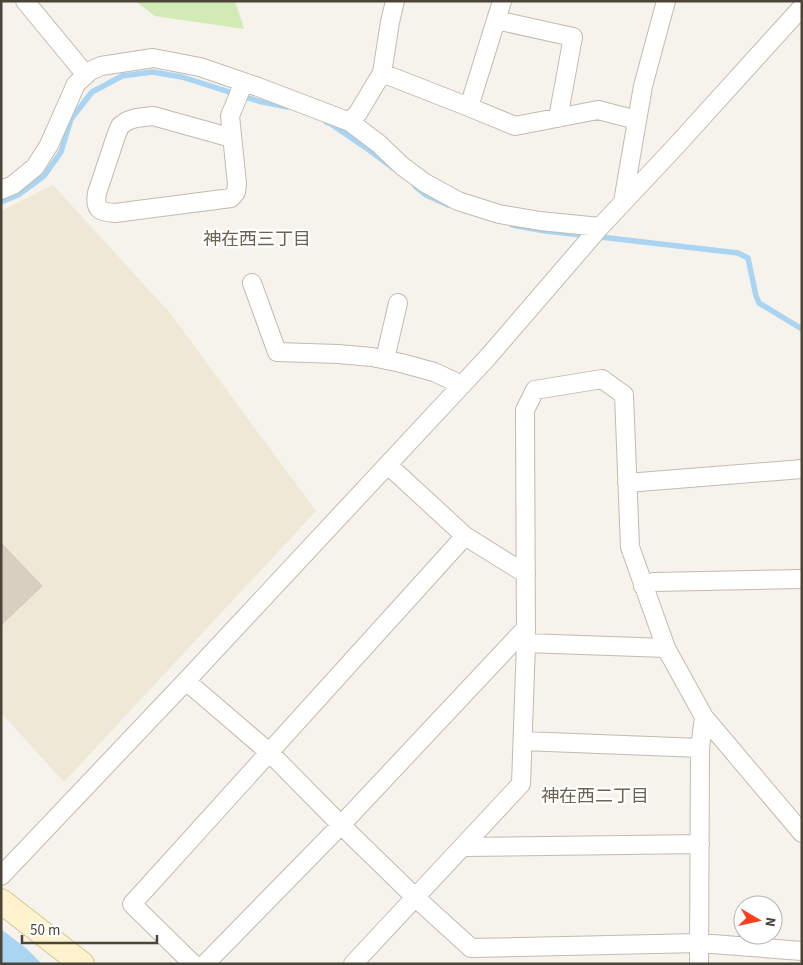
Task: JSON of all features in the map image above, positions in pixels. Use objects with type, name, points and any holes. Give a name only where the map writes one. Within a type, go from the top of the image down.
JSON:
[{"type":"main road","points":[[1,901],[82,964]]},
{"type":"street","points":[[24,1],[86,75]]},
{"type":"street","points":[[350,122],[358,113],[382,73],[395,1]]},
{"type":"street","points":[[469,107],[502,1]]},
{"type":"street","points":[[623,202],[644,86],[666,1]]},
{"type":"street","points":[[1,876],[462,386],[585,244],[802,7]]},
{"type":"street","points":[[496,20],[573,37],[558,118]]},
{"type":"street","points":[[1,190],[13,185],[35,167],[49,145],[76,84],[90,71],[101,66],[153,58],[200,68],[241,90],[350,122],[379,144],[402,166],[425,184],[458,201],[499,214],[600,228]]},
{"type":"street","points":[[382,73],[515,126],[598,110],[637,120]]},
{"type":"street","points":[[232,138],[153,116],[127,121],[120,126],[116,136],[97,193],[96,206],[100,210],[115,213],[231,198],[236,192],[237,184],[230,116],[241,90]]},
{"type":"street","points":[[252,283],[277,352],[338,354],[401,362],[434,372],[462,386]]},
{"type":"street","points":[[384,360],[398,303]]},
{"type":"street","points":[[353,964],[521,784],[526,636],[525,410],[535,390],[602,379],[624,395],[630,547],[666,648],[704,718],[802,833]]},
{"type":"street","points":[[388,465],[465,536],[526,574]]},
{"type":"street","points":[[627,483],[802,469]]},
{"type":"street","points":[[194,964],[132,904],[465,536]]},
{"type":"street","points":[[643,586],[653,582],[802,579]]},
{"type":"street","points":[[526,636],[666,648]]},
{"type":"street","points":[[205,964],[526,636]]},
{"type":"street","points":[[186,681],[270,753],[341,825],[486,964]]},
{"type":"street","points":[[699,964],[700,748],[704,718]]},
{"type":"street","points":[[523,741],[700,748]]},
{"type":"street","points":[[463,847],[700,844]]},
{"type":"street","points":[[801,964],[802,939]]},
{"type":"street","points":[[471,948],[700,944],[801,951]]},
{"type":"shaded area","points":[[53,185],[170,313],[316,511],[64,782],[1,713],[1,211]]},
{"type":"green space","points":[[135,1],[235,1],[244,29],[155,16]]},
{"type":"water","points":[[1,929],[27,949],[42,964],[1,964]]},
{"type":"building","points":[[1,543],[42,586],[1,625]]},
{"type":"waterway","points":[[1,202],[18,195],[44,176],[61,152],[71,119],[92,92],[122,76],[152,72],[182,77],[258,101],[287,107]]},
{"type":"waterway","points":[[326,122],[393,168]]},
{"type":"waterway","points":[[415,186],[426,195],[448,205]]},
{"type":"waterway","points":[[512,225],[545,231],[738,253],[748,258],[759,303],[802,329]]},
{"type":"district","name":"神在西三丁目","points":[[257,239]]},
{"type":"district","name":"神在西二丁目","points":[[595,796]]}]
